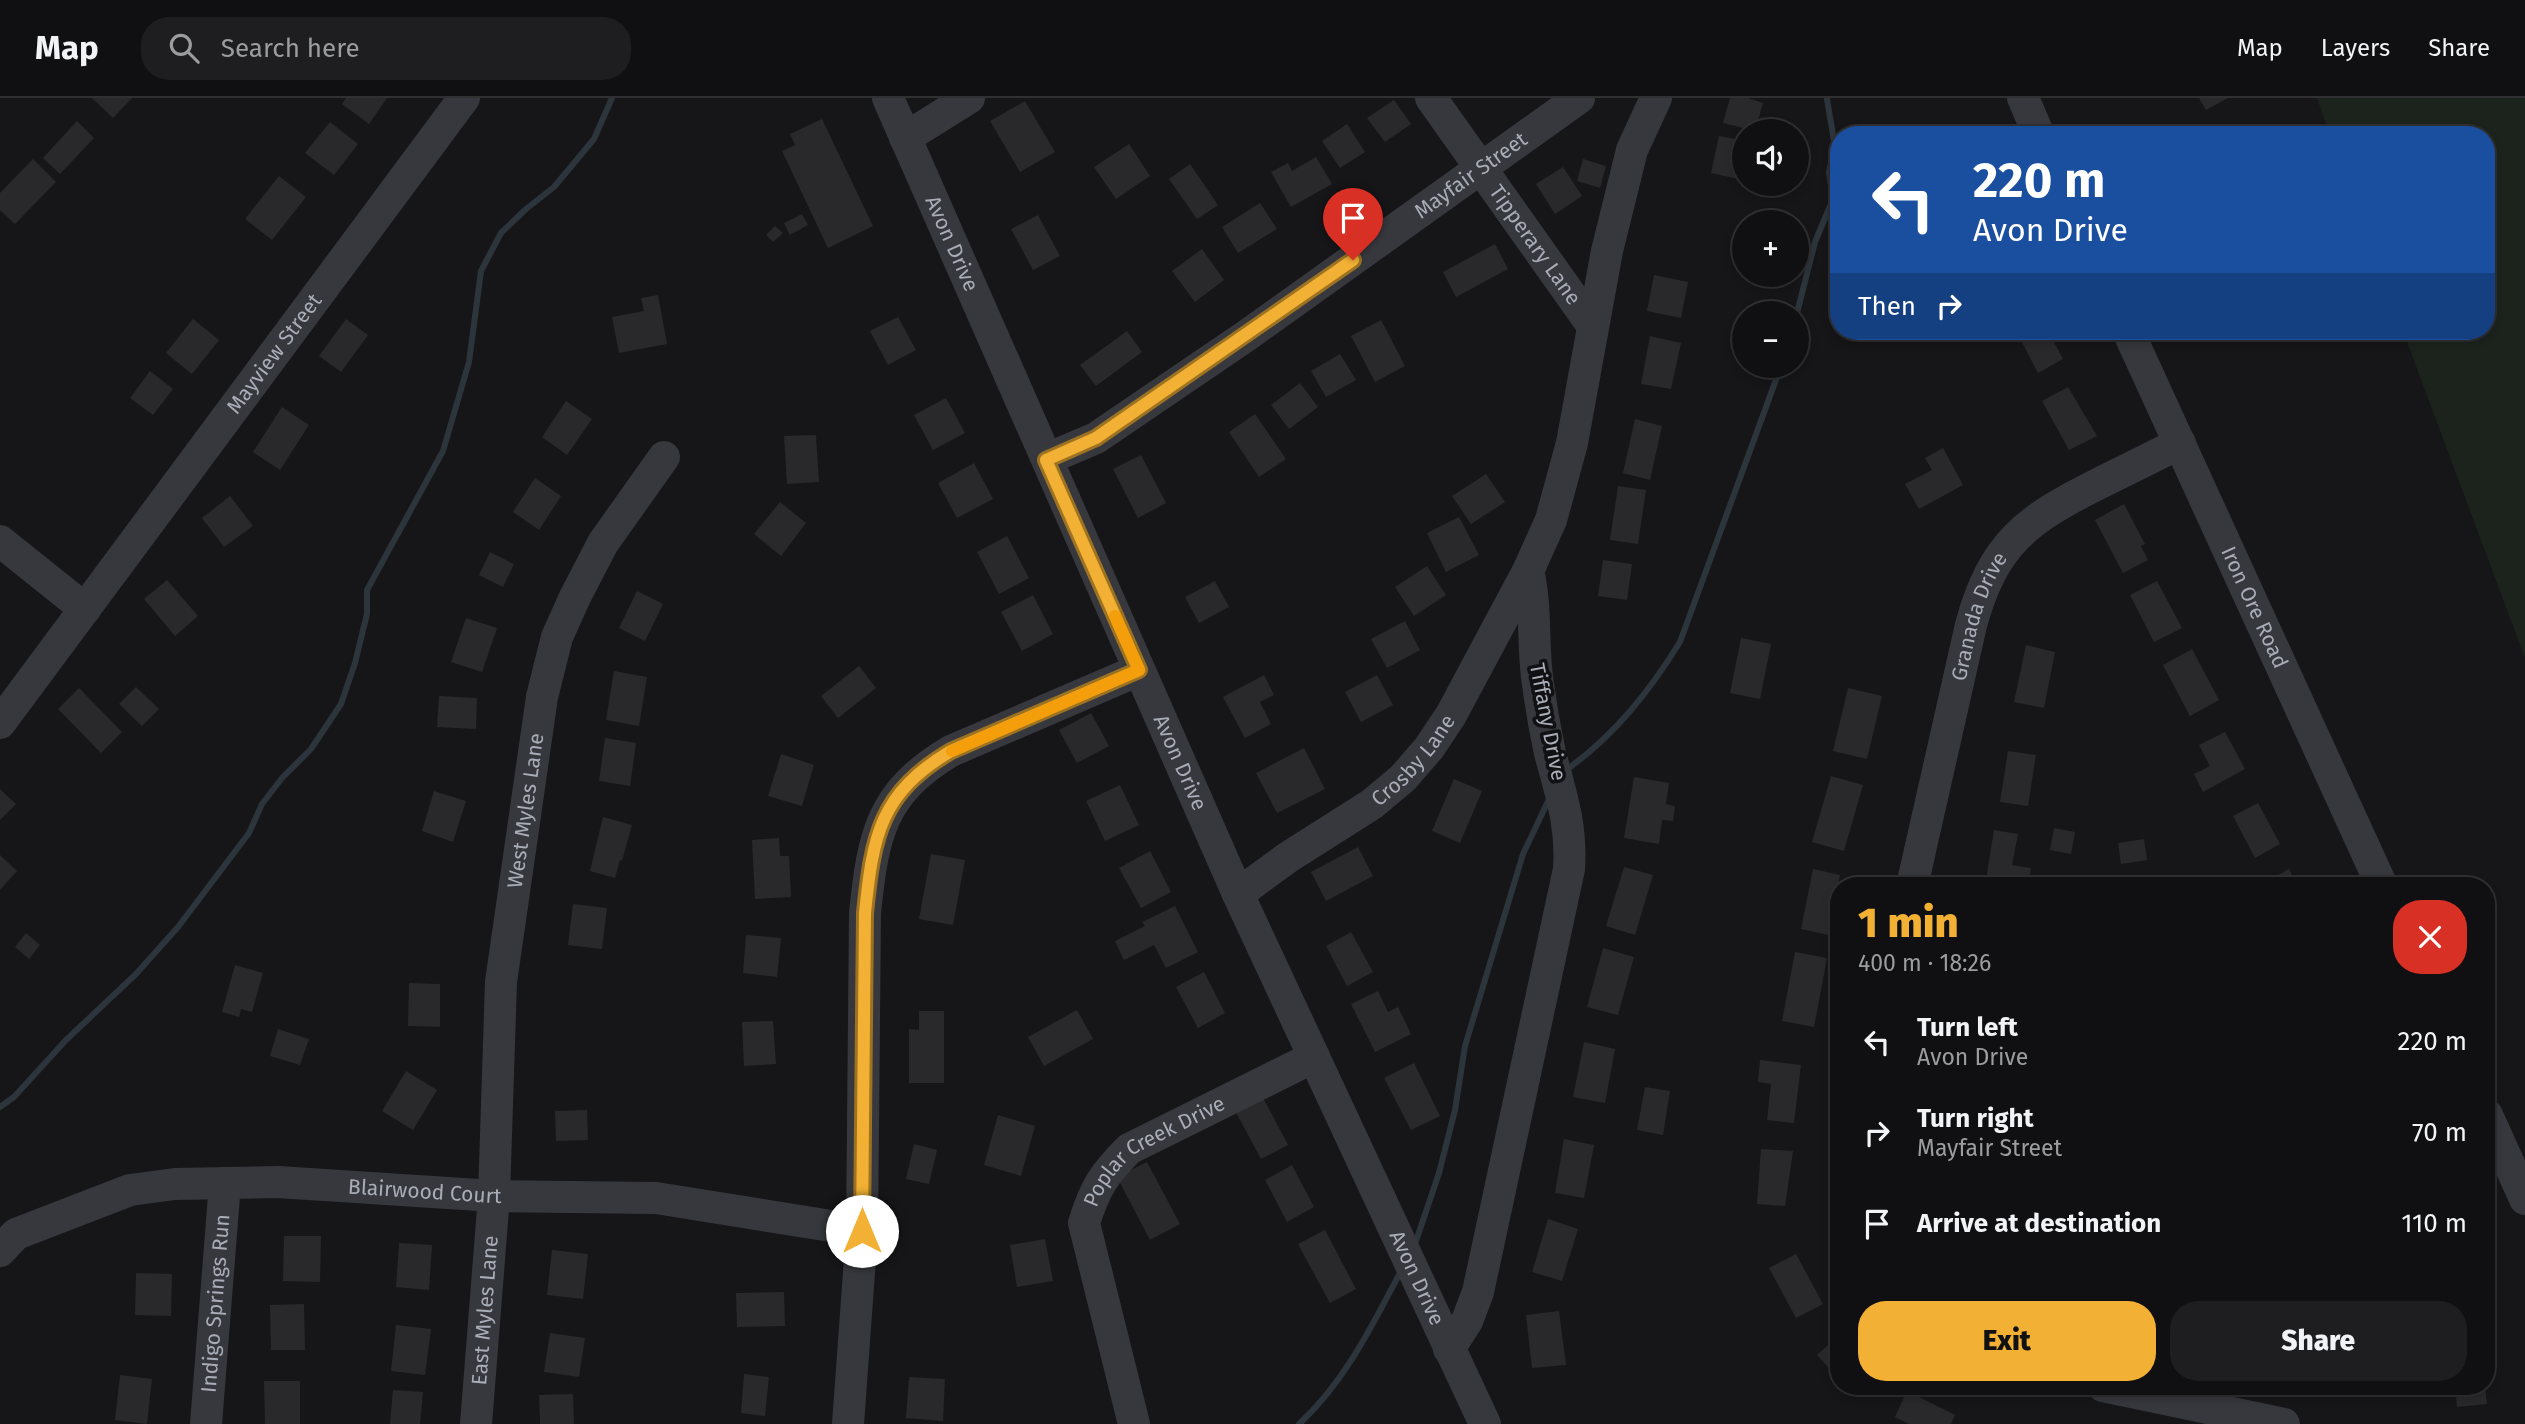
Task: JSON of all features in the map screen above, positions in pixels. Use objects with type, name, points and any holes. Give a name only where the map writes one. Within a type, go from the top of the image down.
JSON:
[{"type":"street","name":"Mayview Street","points":[[0,723],[464,98]]},
{"type":"street","name":"Avon Drive","points":[[888,98],[1238,894],[1485,1424]]},
{"type":"street","points":[[905,138],[969,98]]},
{"type":"street","name":"Tipperary Lane","points":[[1431,98],[1592,325]]},
{"type":"street","name":"Mayfair Street","points":[[1046,460],[1096,438],[1245,336],[1579,98]]},
{"type":"street","points":[[1528,571],[1551,520],[1572,443],[1606,251],[1632,150],[1656,98]]},
{"type":"street","points":[[2023,98],[2035,126]]},
{"type":"street","name":"Iron Ore Road","points":[[2132,340],[2378,877]]},
{"type":"street","name":"Granada Drive","points":[[1914,877],[1971,625],[1979,596],[1992,569],[2009,545],[2029,524],[2053,506],[2180,443]]},
{"type":"street","name":"West Myles Lane","points":[[494,1196],[501,982],[542,697],[556,637],[575,597],[603,543],[664,457]]},
{"type":"street","points":[[0,541],[85,609]]},
{"type":"street","name":"Crosby Lane","points":[[1238,894],[1287,858],[1372,804],[1403,778],[1429,748],[1451,715],[1528,571]]},
{"type":"street","name":"Tiffany Drive","points":[[1450,1349],[1467,1321],[1478,1292],[1569,869],[1571,843],[1568,818],[1542,714],[1534,642],[1533,590],[1528,571]]},
{"type":"street","points":[[848,1424],[862,1231],[865,913],[869,872],[878,831],[890,806],[907,783],[928,765],[951,751],[1139,670]]},
{"type":"street","name":"Poplar Creek Drive","points":[[1134,1424],[1084,1223],[1093,1195],[1108,1170],[1129,1149],[1314,1057]]},
{"type":"street","points":[[2495,1133],[2525,1199]]},
{"type":"street","name":"Blairwood Court","points":[[0,1251],[16,1234],[130,1190],[175,1184],[278,1182],[494,1196],[656,1198],[862,1231]]},
{"type":"street","name":"Indigo Springs Run","points":[[206,1424],[225,1183]]},
{"type":"street","name":"East Myles Lane","points":[[476,1424],[494,1196]]},
{"type":"street","points":[[2146,1395],[2284,1424]]},
{"type":"shaded area","points":[[2317,98],[2525,98],[2525,658],[2406,340],[2495,340],[2495,126],[2327,126]]},
{"type":"building","points":[[92,98],[132,98],[113,118]]},
{"type":"building","points":[[346,98],[387,98],[369,124],[342,104]]},
{"type":"building","points":[[1730,98],[1748,98],[1763,103],[1758,119],[1732,119],[1732,125],[1723,123]]},
{"type":"building","points":[[2199,98],[2228,98],[2206,110]]},
{"type":"building","points":[[1394,100],[1411,124],[1385,142],[1367,118]]},
{"type":"building","points":[[1025,101],[1055,152],[1020,172],[990,121]]},
{"type":"building","points":[[822,119],[873,226],[828,248],[782,151],[795,145],[790,134]]},
{"type":"building","points":[[77,121],[94,138],[60,174],[43,158]]},
{"type":"building","points":[[330,122],[358,144],[334,175],[305,153]]},
{"type":"building","points":[[1347,124],[1365,152],[1340,168],[1322,141]]},
{"type":"building","points":[[1719,136],[1732,138],[1732,178],[1711,173]]},
{"type":"building","points":[[1129,144],[1150,176],[1116,199],[1094,167]]},
{"type":"building","points":[[1316,157],[1332,184],[1291,207],[1271,172],[1288,163],[1292,171]]},
{"type":"building","points":[[33,159],[56,182],[15,224],[0,210],[0,193]]},
{"type":"building","points":[[1583,159],[1606,166],[1600,188],[1577,181]]},
{"type":"building","points":[[1190,164],[1218,205],[1197,219],[1169,179]]},
{"type":"building","points":[[1563,167],[1582,196],[1555,214],[1536,184]]},
{"type":"building","points":[[279,176],[306,197],[272,240],[245,219]]},
{"type":"building","points":[[1260,203],[1277,229],[1238,253],[1222,227]]},
{"type":"building","points":[[802,214],[808,225],[790,235],[784,223]]},
{"type":"building","points":[[1038,215],[1060,256],[1033,270],[1011,229]]},
{"type":"building","points":[[775,226],[783,233],[773,242],[766,235]]},
{"type":"building","points":[[1495,244],[1508,269],[1456,297],[1443,272]]},
{"type":"building","points":[[1202,249],[1224,280],[1195,302],[1172,271]]},
{"type":"building","points":[[1654,275],[1688,282],[1681,318],[1647,311]]},
{"type":"building","points":[[658,295],[667,344],[619,353],[612,317],[644,311],[641,298]]},
{"type":"building","points":[[898,317],[916,350],[888,365],[870,331]]},
{"type":"building","points":[[193,319],[219,340],[192,374],[166,353]]},
{"type":"building","points":[[346,319],[368,335],[341,372],[319,356]]},
{"type":"building","points":[[1381,320],[1405,366],[1375,382],[1351,336]]},
{"type":"building","points":[[1127,331],[1142,352],[1096,386],[1080,365]]},
{"type":"building","points":[[1650,336],[1681,343],[1671,389],[1641,384]]},
{"type":"building","points":[[2021,340],[2053,340],[2063,359],[2038,373]]},
{"type":"building","points":[[1340,354],[1356,380],[1326,397],[1311,371]]},
{"type":"building","points":[[150,371],[173,389],[153,415],[130,398]]},
{"type":"building","points":[[1300,383],[1318,407],[1289,429],[1271,405]]},
{"type":"building","points":[[2068,387],[2097,436],[2069,450],[2042,401]]},
{"type":"building","points":[[946,398],[965,433],[933,450],[914,415]]},
{"type":"building","points":[[566,401],[592,419],[567,455],[542,437]]},
{"type":"building","points":[[282,407],[309,425],[280,470],[253,452]]},
{"type":"building","points":[[1255,414],[1286,459],[1259,477],[1229,432]]},
{"type":"building","points":[[1635,419],[1662,426],[1650,480],[1623,473]]},
{"type":"building","points":[[816,435],[819,482],[787,484],[784,436]]},
{"type":"building","points":[[1943,448],[1963,485],[1919,509],[1905,484],[1932,470],[1925,458]]},
{"type":"building","points":[[1141,455],[1166,503],[1138,518],[1113,469]]},
{"type":"building","points":[[974,463],[993,499],[957,518],[938,483]]},
{"type":"building","points":[[1486,474],[1505,502],[1471,524],[1452,496]]},
{"type":"building","points":[[535,478],[561,496],[539,530],[513,512]]},
{"type":"building","points":[[1618,486],[1646,490],[1638,544],[1610,540]]},
{"type":"building","points":[[230,496],[253,526],[224,547],[202,518]]},
{"type":"building","points":[[780,502],[806,523],[781,556],[754,534]]},
{"type":"building","points":[[2124,504],[2145,544],[2141,546],[2148,560],[2123,573],[2095,520]]},
{"type":"building","points":[[1459,517],[1479,555],[1446,572],[1427,533]]},
{"type":"building","points":[[1007,536],[1029,578],[999,594],[977,552]]},
{"type":"building","points":[[490,552],[514,564],[503,587],[479,575]]},
{"type":"building","points":[[1603,560],[1632,564],[1627,600],[1598,596]]},
{"type":"building","points":[[1427,566],[1446,595],[1414,616],[1395,587]]},
{"type":"building","points":[[167,580],[198,616],[175,636],[144,599]]},
{"type":"building","points":[[1215,581],[1229,607],[1199,623],[1185,597]]},
{"type":"building","points":[[2157,581],[2182,628],[2154,642],[2130,595]]},
{"type":"building","points":[[637,591],[663,604],[645,641],[619,628]]},
{"type":"building","points":[[1033,595],[1053,634],[1022,651],[1001,612]]},
{"type":"building","points":[[466,618],[497,628],[482,672],[451,662]]},
{"type":"building","points":[[1405,621],[1420,650],[1387,668],[1371,639]]},
{"type":"building","points":[[1741,638],[1771,644],[1760,699],[1730,693]]},
{"type":"building","points":[[2026,645],[2055,652],[2044,708],[2014,702]]},
{"type":"building","points":[[2192,649],[2219,700],[2190,716],[2163,665]]},
{"type":"building","points":[[859,666],[876,688],[838,718],[821,696]]},
{"type":"building","points":[[614,671],[647,677],[639,726],[606,720]]},
{"type":"building","points":[[1264,675],[1274,695],[1260,702],[1271,724],[1245,738],[1223,697]]},
{"type":"building","points":[[1377,675],[1393,705],[1361,722],[1345,692]]},
{"type":"building","points":[[136,687],[159,709],[142,726],[119,704]]},
{"type":"building","points":[[79,688],[122,732],[101,753],[58,709]]},
{"type":"building","points":[[1848,688],[1882,696],[1867,759],[1833,751]]},
{"type":"building","points":[[439,696],[477,698],[476,729],[437,727]]},
{"type":"building","points":[[1091,713],[1109,746],[1077,763],[1059,730]]},
{"type":"building","points":[[2225,732],[2245,769],[2203,792],[2194,774],[2210,766],[2199,745]]},
{"type":"building","points":[[605,738],[636,743],[630,786],[599,781]]},
{"type":"building","points":[[1304,748],[1325,789],[1277,813],[1256,773]]},
{"type":"building","points":[[2008,751],[2036,755],[2028,806],[2000,802]]},
{"type":"building","points":[[781,754],[814,765],[802,806],[768,796]]},
{"type":"building","points":[[1831,776],[1863,785],[1844,851],[1812,842]]},
{"type":"building","points":[[1634,777],[1669,783],[1666,804],[1675,806],[1673,821],[1662,820],[1659,844],[1624,838]]},
{"type":"building","points":[[1454,779],[1482,791],[1460,843],[1432,831]]},
{"type":"building","points":[[1120,785],[1139,825],[1105,841],[1086,801]]},
{"type":"building","points":[[0,789],[16,804],[0,820]]},
{"type":"building","points":[[434,791],[466,801],[453,842],[422,831]]},
{"type":"building","points":[[2258,803],[2280,844],[2255,858],[2233,816]]},
{"type":"building","points":[[603,817],[632,825],[615,878],[590,871]]},
{"type":"building","points":[[2054,828],[2075,832],[2071,854],[2050,850]]},
{"type":"building","points":[[1994,830],[2018,834],[2012,865],[2031,868],[2030,877],[1986,877]]},
{"type":"building","points":[[779,838],[780,856],[789,856],[791,897],[755,899],[752,840]]},
{"type":"building","points":[[2144,839],[2147,860],[2121,864],[2118,843]]},
{"type":"building","points":[[1358,847],[1373,876],[1326,901],[1311,872]]},
{"type":"building","points":[[1150,851],[1171,892],[1141,908],[1119,868]]},
{"type":"building","points":[[931,854],[965,860],[953,925],[919,919]]},
{"type":"building","points":[[0,855],[17,871],[0,890]]},
{"type":"building","points":[[1624,867],[1653,875],[1635,935],[1606,926]]},
{"type":"building","points":[[1813,869],[1840,875],[1830,877],[1828,935],[1801,929]]},
{"type":"building","points":[[2289,869],[2293,877],[2275,877]]},
{"type":"building","points":[[573,904],[607,908],[602,949],[568,945]]},
{"type":"building","points":[[1175,906],[1198,952],[1166,968],[1154,945],[1124,960],[1115,941],[1145,926],[1142,922]]},
{"type":"building","points":[[1351,932],[1373,972],[1347,986],[1326,946]]},
{"type":"building","points":[[26,933],[40,945],[29,959],[15,947]]},
{"type":"building","points":[[746,935],[781,938],[777,977],[743,973]]},
{"type":"building","points":[[1603,948],[1634,957],[1618,1015],[1587,1007]]},
{"type":"building","points":[[1795,952],[1827,958],[1814,1027],[1782,1021]]},
{"type":"building","points":[[235,965],[263,973],[252,1012],[241,1009],[239,1017],[222,1012]]},
{"type":"building","points":[[1204,972],[1225,1013],[1198,1028],[1176,987]]},
{"type":"building","points":[[409,983],[440,984],[440,1027],[408,1026]]},
{"type":"building","points":[[1378,991],[1388,1012],[1398,1007],[1411,1034],[1375,1052],[1351,1004]]},
{"type":"building","points":[[1077,1010],[1093,1039],[1044,1066],[1028,1037]]},
{"type":"building","points":[[919,1011],[944,1011],[944,1083],[909,1083],[909,1029],[919,1030]]},
{"type":"building","points":[[773,1021],[776,1064],[744,1066],[742,1022]]},
{"type":"building","points":[[278,1029],[309,1039],[300,1065],[270,1056]]},
{"type":"building","points":[[1584,1042],[1615,1049],[1605,1103],[1573,1097]]},
{"type":"building","points":[[1760,1060],[1801,1065],[1794,1123],[1767,1120],[1771,1084],[1758,1082]]},
{"type":"building","points":[[1414,1063],[1440,1116],[1411,1130],[1384,1078]]},
{"type":"building","points":[[406,1071],[437,1090],[413,1130],[382,1111]]},
{"type":"building","points":[[1645,1087],[1670,1091],[1663,1135],[1637,1130]]},
{"type":"building","points":[[1259,1090],[1288,1145],[1261,1159],[1232,1105]]},
{"type":"building","points":[[587,1110],[588,1140],[556,1141],[555,1111]]},
{"type":"building","points":[[998,1115],[1035,1126],[1021,1176],[984,1165]]},
{"type":"building","points":[[1564,1139],[1594,1145],[1584,1198],[1555,1193]]},
{"type":"building","points":[[914,1144],[937,1150],[929,1184],[906,1179]]},
{"type":"building","points":[[1761,1149],[1793,1151],[1785,1206],[1757,1204]]},
{"type":"building","points":[[1147,1162],[1180,1224],[1150,1240],[1117,1177]]},
{"type":"building","points":[[1292,1165],[1314,1207],[1287,1222],[1265,1180]]},
{"type":"building","points":[[1548,1219],[1578,1229],[1562,1281],[1532,1272]]},
{"type":"building","points":[[1325,1230],[1356,1289],[1330,1303],[1298,1244]]},
{"type":"building","points":[[284,1236],[321,1236],[320,1282],[283,1281]]},
{"type":"building","points":[[1045,1239],[1053,1281],[1017,1287],[1010,1245]]},
{"type":"building","points":[[399,1243],[432,1245],[429,1290],[396,1287]]},
{"type":"building","points":[[552,1250],[588,1254],[583,1299],[547,1295]]},
{"type":"building","points":[[1796,1254],[1823,1304],[1796,1318],[1769,1268]]},
{"type":"building","points":[[136,1273],[172,1274],[171,1316],[135,1315]]},
{"type":"building","points":[[784,1292],[785,1326],[737,1327],[736,1293]]},
{"type":"building","points":[[304,1304],[305,1350],[271,1350],[270,1305]]},
{"type":"building","points":[[1559,1311],[1566,1365],[1532,1368],[1526,1315]]},
{"type":"building","points":[[396,1325],[431,1329],[425,1375],[391,1371]]},
{"type":"building","points":[[550,1333],[585,1338],[579,1377],[544,1372]]},
{"type":"building","points":[[1830,1343],[1830,1369],[1817,1355]]},
{"type":"building","points":[[744,1374],[769,1377],[765,1416],[741,1413]]},
{"type":"building","points":[[120,1375],[152,1379],[147,1424],[115,1420]]},
{"type":"building","points":[[909,1377],[945,1379],[943,1421],[906,1418]]},
{"type":"building","points":[[264,1381],[300,1381],[300,1424],[265,1424]]},
{"type":"building","points":[[393,1390],[423,1392],[420,1424],[390,1424]]},
{"type":"building","points":[[573,1394],[574,1424],[540,1424],[539,1395]]},
{"type":"building","points":[[1905,1395],[1915,1395],[1955,1415],[1951,1424],[1909,1424],[1895,1417]]},
{"type":"building","points":[[2456,1395],[2486,1395],[2487,1404],[2457,1407]]},
{"type":"waterway","points":[[0,1107],[14,1097],[66,1040],[136,974],[178,927],[249,833],[262,804],[282,778],[311,749],[341,704],[367,614],[367,590],[443,451],[469,362],[481,271],[501,233],[554,187],[594,139],[612,98]]},
{"type":"waterway","points":[[1827,99],[1832,126]]},
{"type":"waterway","points":[[1830,168],[1830,179]]},
{"type":"waterway","points":[[1800,301],[1815,242],[1830,206]]},
{"type":"waterway","points":[[1566,770],[1615,728],[1656,678],[1680,642],[1777,378]]},
{"type":"waterway","points":[[1414,1247],[1439,1173],[1455,1110],[1465,1046],[1523,854],[1550,797]]},
{"type":"waterway","points":[[1299,1424],[1344,1371],[1402,1269]]},
{"type":"slow traffic","points":[[952,751],[1139,670],[1115,616]]},
{"type":"route","points":[[862,1231],[865,913],[869,872],[878,831],[890,806],[907,783],[928,765],[951,751],[1139,670],[1046,460],[1096,438],[1353,260]]}]
